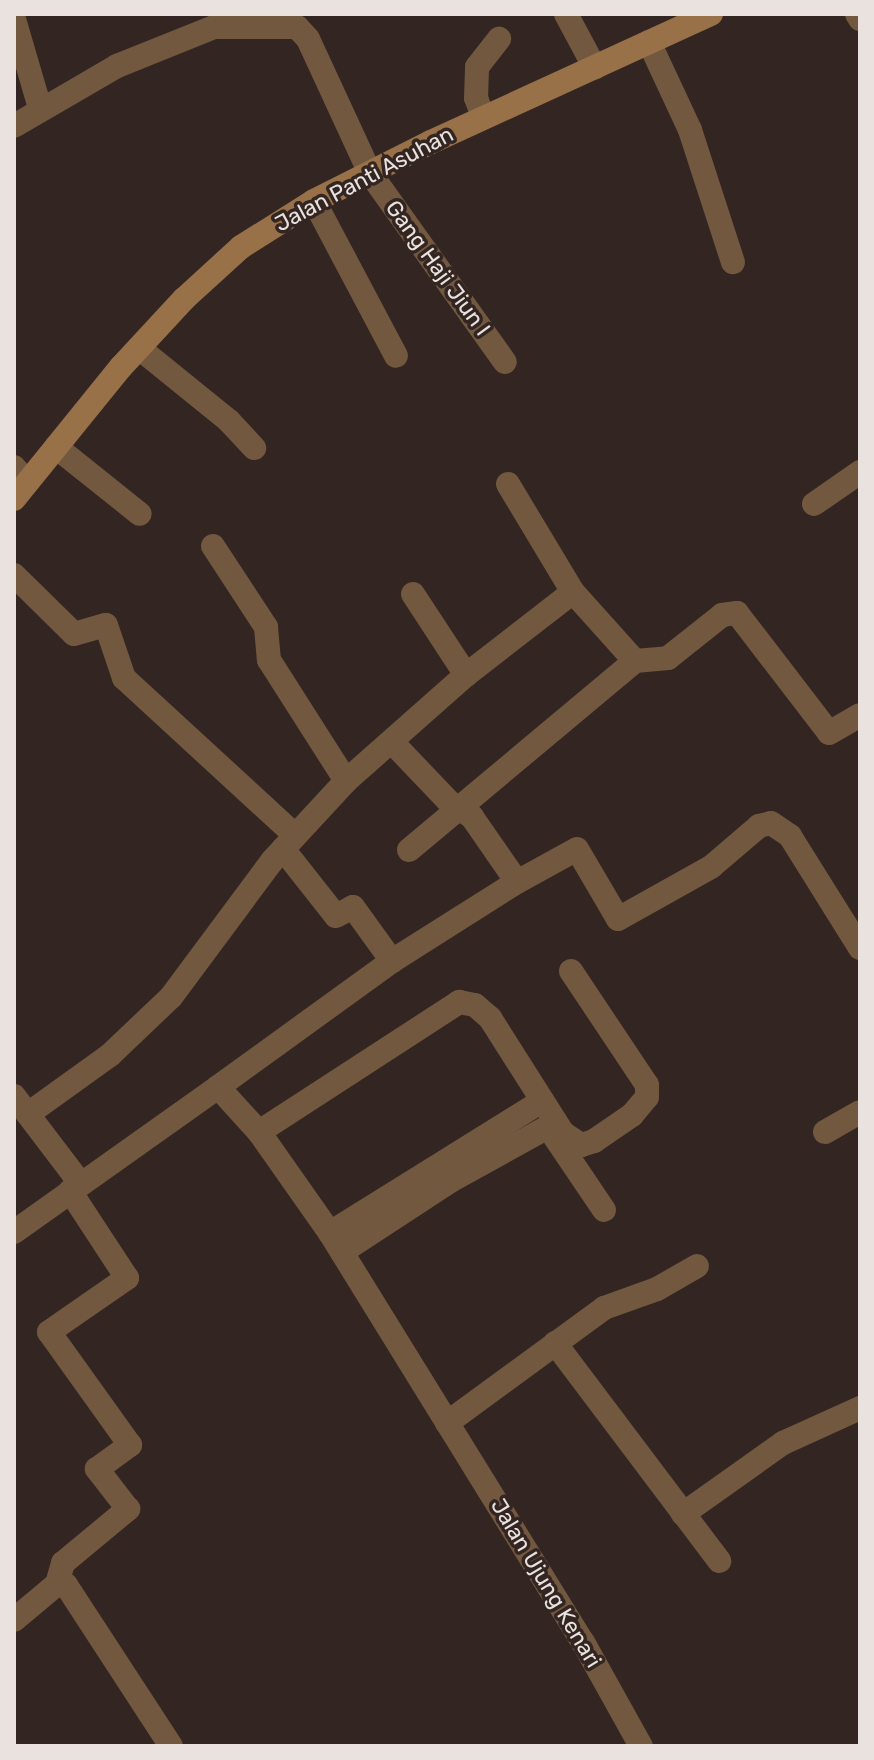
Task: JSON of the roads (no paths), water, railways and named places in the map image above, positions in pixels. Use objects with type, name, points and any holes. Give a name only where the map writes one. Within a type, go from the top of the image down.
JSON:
[{"type":"street","points":[[566,14],[595,68]]},
{"type":"street","name":"Jalan Panti Asuhan","points":[[18,482],[56,447],[139,348],[241,247],[314,201],[370,173],[483,117],[711,14]]},
{"type":"street","points":[[14,19],[40,108]]},
{"type":"street","name":"Gang Haji Jiun I","points":[[14,126],[40,108],[117,66],[214,27],[291,26],[308,39],[370,173],[505,362]]},
{"type":"street","points":[[483,117],[476,98],[477,67],[499,39]]},
{"type":"street","points":[[649,42],[696,144],[733,262]]},
{"type":"street","points":[[314,201],[396,356]]},
{"type":"street","points":[[139,348],[229,421],[254,448]]},
{"type":"street","points":[[56,447],[140,514]]},
{"type":"street","points":[[814,504],[860,472]]},
{"type":"street","points":[[508,484],[573,592],[635,661]]},
{"type":"street","points":[[213,546],[266,627],[269,660],[346,781]]},
{"type":"street","points":[[14,575],[74,634],[106,625],[124,678],[289,842],[336,916],[353,907],[392,961]]},
{"type":"street","points":[[14,1620],[57,1584],[63,1563],[128,1509],[97,1469],[130,1445],[49,1332],[127,1278],[75,1187],[21,1105],[110,1055],[171,997],[289,842],[346,781],[466,675],[573,592]]},
{"type":"street","points":[[413,594],[466,675]]},
{"type":"street","points":[[409,850],[635,661],[668,658],[722,615],[737,613],[829,733],[860,715]]},
{"type":"street","points":[[392,742],[472,817],[517,882]]},
{"type":"street","points":[[14,1232],[392,961],[517,882],[577,849],[618,919],[711,867],[759,826],[771,823],[790,836],[860,948]]},
{"type":"street","points":[[259,1132],[459,1002],[475,1005],[490,1018],[563,1133],[581,1145],[632,1115],[647,1097],[640,1067],[571,971]]},
{"type":"street","name":"Jalan Ujung Kenari","points":[[218,1087],[259,1132],[336,1242],[641,1746]]},
{"type":"street","points":[[336,1242],[542,1101]]},
{"type":"street","points":[[825,1132],[860,1112]]},
{"type":"street","points":[[336,1242],[548,1127],[604,1210]]},
{"type":"street","points":[[447,1423],[604,1308],[657,1289],[697,1266]]},
{"type":"street","points":[[555,1343],[719,1561]]},
{"type":"street","points":[[683,1514],[783,1443],[860,1408]]},
{"type":"street","points":[[57,1584],[66,1585],[171,1746]]}]
